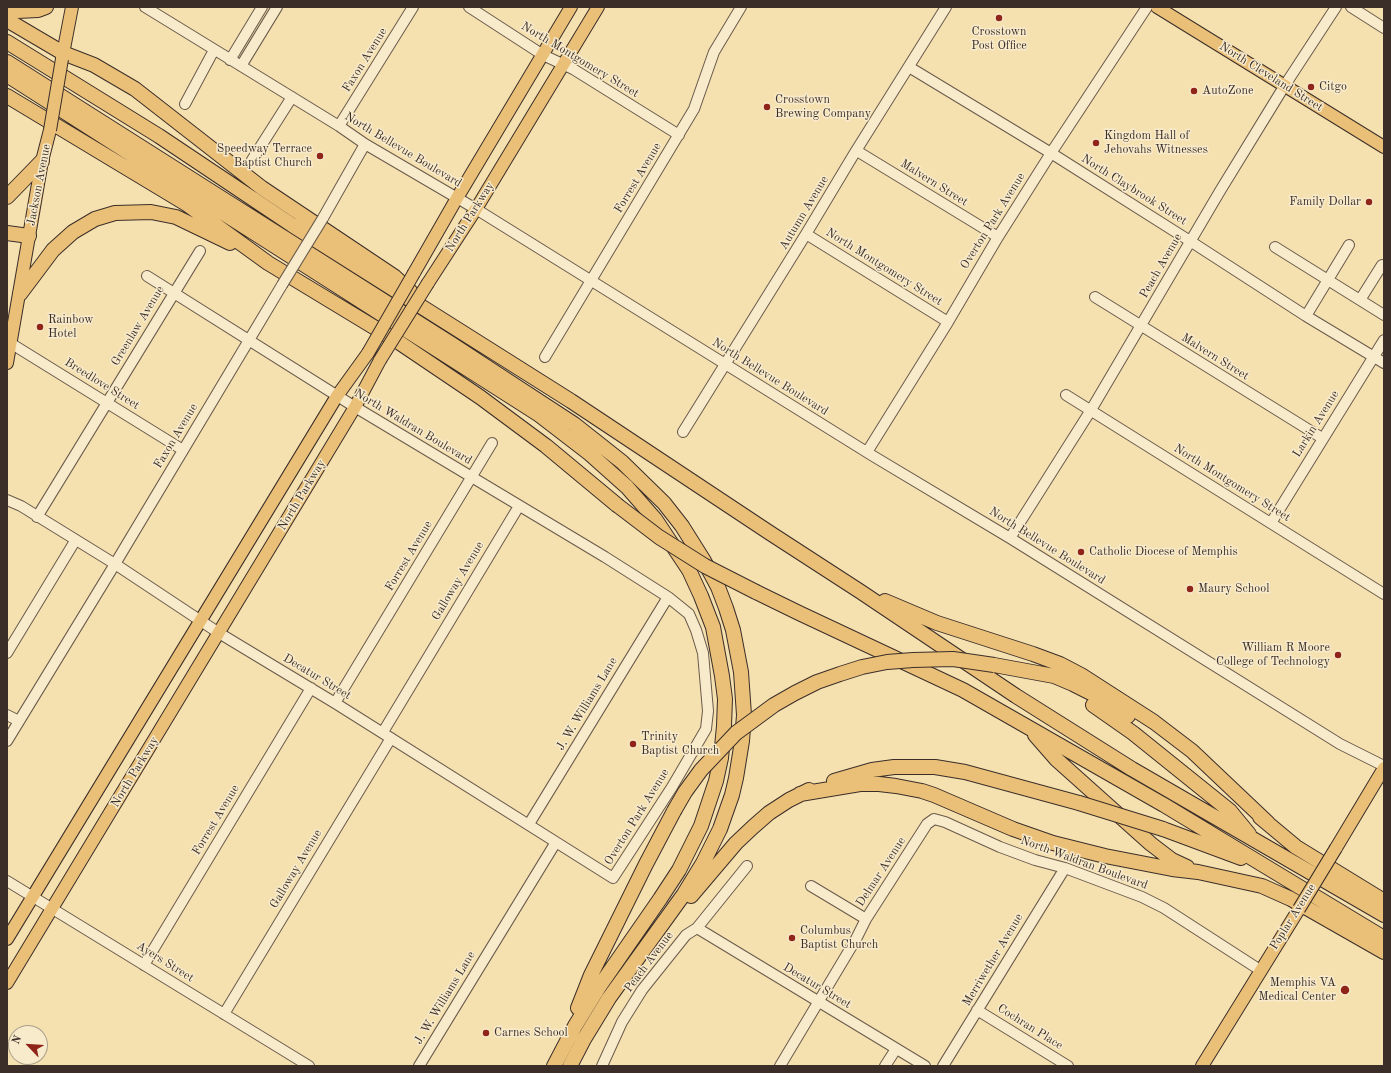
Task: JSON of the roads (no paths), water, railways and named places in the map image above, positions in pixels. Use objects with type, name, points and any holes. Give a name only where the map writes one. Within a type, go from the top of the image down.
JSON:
[{"type":"highway","points":[[7,9],[17,11],[38,10],[46,7]]},
{"type":"highway","points":[[7,20],[63,56],[94,65],[134,90],[262,188],[395,277],[434,314]]},
{"type":"highway","points":[[7,42],[159,136],[292,225],[564,397],[861,592],[1016,696],[1132,769],[1384,915]]},
{"type":"highway","points":[[7,62],[453,345],[574,424],[622,462],[664,503],[695,545],[718,586],[733,630],[743,689],[744,715],[742,741],[739,766],[732,795],[713,844],[684,894],[636,960],[596,1019],[570,1066]]},
{"type":"highway","points":[[7,75],[544,418],[590,454],[627,487],[655,519],[689,570],[702,596],[713,627],[725,699],[721,758],[716,781],[701,826],[679,870],[660,900],[599,987],[554,1066]]},
{"type":"highway","points":[[7,96],[188,205],[268,263]]},
{"type":"highway","points":[[7,103],[29,110]]},
{"type":"highway","points":[[7,197],[42,161]]},
{"type":"highway","points":[[20,294],[54,250],[73,232],[95,219],[115,213],[151,212],[176,217],[268,263],[400,343],[480,397],[546,446],[616,505],[659,537],[705,566],[799,614],[963,690],[1026,725],[1264,865],[1384,938]]},
{"type":"highway","points":[[7,233],[29,236]]},
{"type":"highway","points":[[861,592],[937,623],[1060,664],[1081,675],[1154,722],[1192,751],[1296,848],[1384,901]]},
{"type":"highway","points":[[563,1048],[591,975],[646,864],[685,792],[701,770],[736,733],[774,705],[817,682],[840,674],[862,667],[913,660],[953,660],[994,665],[1073,684],[1093,694],[1149,730],[1268,823]]},
{"type":"highway","points":[[1052,679],[1102,710],[1133,733],[1230,811],[1254,841]]},
{"type":"highway","points":[[1026,725],[1056,759],[1156,848],[1172,860],[1198,872]]},
{"type":"highway","points":[[636,960],[747,832],[769,813],[800,794],[822,784],[872,770],[935,767],[965,772],[1079,802],[1163,829],[1264,865]]},
{"type":"highway","points":[[800,794],[860,784],[879,784],[910,788],[934,795],[1013,829],[1054,843],[1105,856],[1172,869],[1198,872],[1250,883],[1277,892],[1384,952]]},
{"type":"main road","name":"North Parkway","points":[[7,939],[337,396],[368,353],[457,198],[571,7]]},
{"type":"main road","name":"North Parkway","points":[[7,982],[355,408],[380,360],[476,209],[598,7]]},
{"type":"main road","name":"North Cleveland Street","points":[[1157,7],[1384,147]]},
{"type":"main road","name":"Jackson Avenue","points":[[7,362],[9,342],[20,294],[42,161],[50,130],[73,9]]},
{"type":"main road","name":"Poplar Avenue","points":[[1202,1066],[1299,909],[1384,767]]},
{"type":"street","name":"North Bellevue Boulevard","points":[[145,7],[339,126],[365,144],[476,209],[867,452],[1010,538],[1340,744],[1384,767]]},
{"type":"street","points":[[230,60],[262,7]]},
{"type":"street","points":[[241,66],[277,7]]},
{"type":"street","name":"Faxon Avenue","points":[[339,126],[413,7]]},
{"type":"street","name":"North Montgomery Street","points":[[469,7],[543,55],[563,64],[679,135]]},
{"type":"street","name":"Forrest Avenue","points":[[545,358],[694,109],[714,52],[741,7]]},
{"type":"street","name":"Autumn Avenue","points":[[683,432],[946,7]]},
{"type":"street","name":"Overton Park Avenue","points":[[867,452],[948,322],[998,237],[1147,7]]},
{"type":"street","name":"Peach Avenue","points":[[1010,538],[1091,410],[1190,241],[1285,85],[1336,7]]},
{"type":"street","points":[[1351,7],[1384,28]]},
{"type":"street","points":[[185,104],[214,50]]},
{"type":"street","name":"North Claybrook Street","points":[[909,67],[1051,153],[1306,316],[1384,362]]},
{"type":"street","points":[[252,160],[292,97]]},
{"type":"street","name":"Faxon Avenue","points":[[7,741],[184,450],[323,218],[365,144]]},
{"type":"street","name":"Malvern Street","points":[[857,151],[998,237]]},
{"type":"street","name":"North Montgomery Street","points":[[806,234],[948,322]]},
{"type":"street","points":[[1306,316],[1349,245]]},
{"type":"street","points":[[1275,247],[1384,315]]},
{"type":"street","name":"Greenlaw Avenue","points":[[37,517],[200,251]]},
{"type":"street","points":[[1360,300],[1382,265]]},
{"type":"street","name":"North Waldran Boulevard","points":[[147,276],[355,408],[668,597]]},
{"type":"street","name":"Malvern Street","points":[[1095,298],[1322,438]]},
{"type":"street","name":"Larkin Avenue","points":[[1271,523],[1322,438],[1384,340]]},
{"type":"street","name":"Breedlove Street","points":[[9,342],[184,450]]},
{"type":"street","name":"North Montgomery Street","points":[[1066,395],[1384,594]]},
{"type":"street","name":"Forrest Avenue","points":[[335,703],[492,443]]},
{"type":"street","name":"Decatur Street","points":[[7,500],[21,506],[75,541],[115,564],[218,633],[387,735],[613,878]]},
{"type":"street","name":"Galloway Avenue","points":[[224,1014],[519,506]]},
{"type":"street","points":[[7,653],[75,541]]},
{"type":"street","name":"Overton Park Avenue","points":[[613,878],[667,794],[706,729],[708,711],[703,654],[698,636],[689,614],[668,597]]},
{"type":"street","name":"J. W. Williams Lane","points":[[529,824],[668,597]]},
{"type":"street","name":"Forrest Avenue","points":[[144,965],[311,688]]},
{"type":"street","points":[[7,714],[19,721]]},
{"type":"street","name":"North Waldran Boulevard","points":[[934,819],[945,822],[1000,847],[1035,860],[1065,868],[1142,897],[1164,908],[1260,970]]},
{"type":"street","name":"Delmar Avenue","points":[[780,1066],[819,1003],[866,919],[927,824],[934,819]]},
{"type":"street","name":"J. W. Williams Lane","points":[[419,1066],[556,842]]},
{"type":"street","name":"Peach Avenue","points":[[602,1066],[622,1022],[642,990],[686,935],[697,928],[747,866]]},
{"type":"street","name":"Merriwether Avenue","points":[[943,1066],[1065,868]]},
{"type":"street","name":"Ayers Street","points":[[7,880],[309,1066]]},
{"type":"street","points":[[811,886],[866,919]]},
{"type":"street","name":"Decatur Street","points":[[697,928],[924,1066]]},
{"type":"street","name":"Cochran Place","points":[[978,1010],[1068,1066]]},
{"type":"street","points":[[885,1066],[896,1049]]},
{"type":"place","name":"Crosstown Post Office","points":[[999,18]]},
{"type":"place","name":"Citgo","points":[[1311,87]]},
{"type":"place","name":"AutoZone","points":[[1194,91]]},
{"type":"place","name":"Crosstown Brewing Company","points":[[767,107]]},
{"type":"place","name":"Kingdom Hall of Jehovahs Witnesses","points":[[1096,143]]},
{"type":"place","name":"Speedway Terrace Baptist Church","points":[[320,156]]},
{"type":"place","name":"Family Dollar","points":[[1369,202]]},
{"type":"place","name":"Rainbow Hotel","points":[[40,327]]},
{"type":"place","name":"Catholic Diocese of Memphis","points":[[1081,552]]},
{"type":"place","name":"Maury School","points":[[1190,589]]},
{"type":"place","name":"William R Moore College of Technology","points":[[1338,655]]},
{"type":"place","name":"Trinity Baptist Church","points":[[633,744]]},
{"type":"place","name":"Columbus Baptist Church","points":[[792,938]]},
{"type":"place","name":"Memphis VA Medical Center","points":[[1345,990]]},
{"type":"place","name":"Carnes School","points":[[486,1033]]}]
